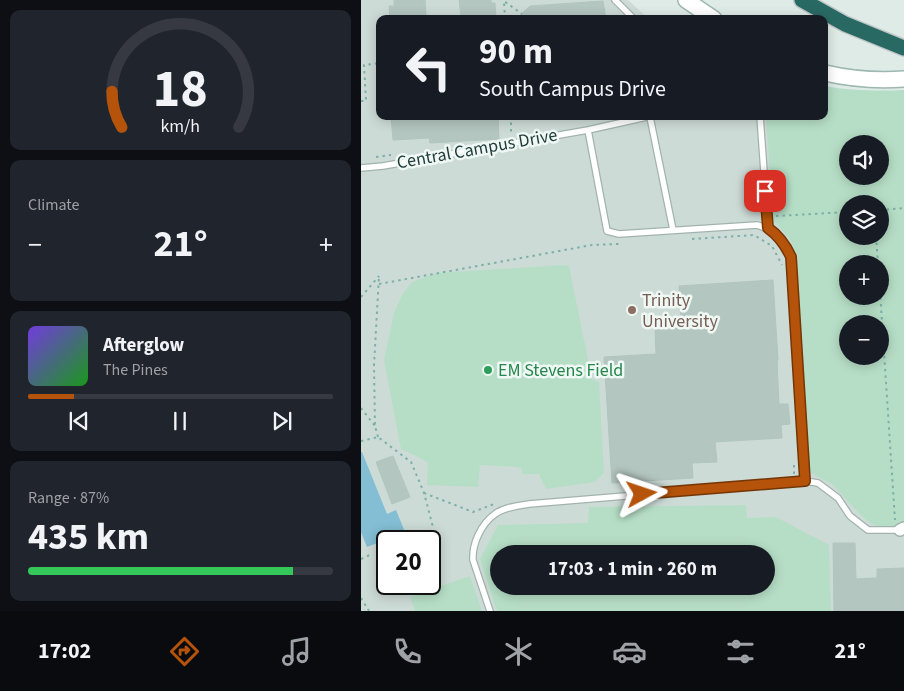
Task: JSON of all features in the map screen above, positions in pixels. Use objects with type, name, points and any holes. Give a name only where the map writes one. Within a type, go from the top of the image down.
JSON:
[{"type":"highway","points":[[802,0],[845,24],[904,48]]},
{"type":"main road","points":[[686,0],[708,15]]},
{"type":"main road","points":[[828,74],[843,77],[883,80],[904,79]]},
{"type":"lane","points":[[615,0],[630,15]]},
{"type":"lane","name":"Central Campus Drive","points":[[361,168],[383,166],[588,130],[633,120]]},
{"type":"lane","points":[[652,120],[673,230]]},
{"type":"lane","points":[[760,120],[768,228]]},
{"type":"lane","points":[[588,130],[607,231],[619,234],[757,225],[772,231],[787,248],[791,257],[805,481]]},
{"type":"lane","points":[[490,611],[473,560],[472,551],[483,526],[495,514],[509,508],[529,504],[805,481],[818,483],[838,498],[850,516],[868,530],[900,528]]},
{"type":"path","points":[[505,15],[504,1],[522,14]]},
{"type":"path","points":[[361,101],[367,101],[363,65],[376,63]]},
{"type":"path","points":[[889,209],[904,208]]},
{"type":"path","points":[[776,216],[839,212]]},
{"type":"path","points":[[687,240],[754,235],[772,246],[783,268]]},
{"type":"path","points":[[379,284],[592,245],[620,244]]},
{"type":"path","points":[[361,297],[379,276],[374,365],[375,426],[377,437],[411,462],[424,492],[433,527]]},
{"type":"path","points":[[881,305],[900,528]]},
{"type":"path","points":[[361,408],[375,426]]},
{"type":"path","points":[[361,441],[377,437]]},
{"type":"path","points":[[793,475],[795,457]]},
{"type":"path","points":[[424,492],[473,512],[496,503]]},
{"type":"path","points":[[361,559],[372,554]]},
{"type":"path","points":[[361,598],[369,611]]},
{"type":"shaded area","name":"Trinity University","points":[[361,0],[628,0],[645,15],[376,15],[376,120],[828,120],[828,116],[904,103],[904,611],[361,611]]},
{"type":"green space","points":[[828,86],[864,90],[904,90],[904,526],[892,529],[874,525],[860,514],[835,487],[809,470],[794,250],[791,241],[773,220],[766,120],[828,120]]},
{"type":"green space","name":"EM Stevens Field","points":[[569,266],[592,379],[599,382],[604,473],[595,482],[546,489],[539,474],[522,474],[522,469],[517,467],[480,465],[478,487],[427,485],[428,462],[401,449],[384,360],[394,313],[402,295],[412,282],[437,273]]},
{"type":"green space","points":[[746,505],[747,518],[776,517],[829,545],[831,611],[497,611],[492,595],[775,595],[775,545],[490,545],[490,590],[480,559],[498,525],[588,523],[589,507]]},
{"type":"green space","points":[[470,576],[482,611],[415,611],[410,597],[416,595],[441,595],[441,586]]},
{"type":"water","points":[[362,452],[387,514],[396,510],[404,530],[376,530],[376,543],[367,547],[361,532]]},
{"type":"building","points":[[394,0],[425,0],[426,15],[390,15],[389,6],[394,6]]},
{"type":"building","points":[[459,0],[491,0],[491,3],[495,3],[496,15],[461,15]]},
{"type":"building","points":[[603,1],[605,15],[520,15],[530,6]]},
{"type":"building","points":[[391,120],[498,120],[499,139],[430,143],[429,138],[393,140]]},
{"type":"building","points":[[773,280],[779,404],[788,404],[790,424],[781,425],[782,438],[715,442],[717,462],[692,463],[693,478],[612,483],[604,357],[656,354],[655,329],[661,328],[661,321],[681,319],[679,286]]},
{"type":"building","points":[[393,456],[410,497],[392,504],[376,462]]},
{"type":"building","points":[[833,543],[855,543],[856,579],[877,578],[877,569],[904,568],[904,611],[834,611]]},
{"type":"place","name":"Trinity University","points":[[632,310]]},
{"type":"place","name":"EM Stevens Field","points":[[488,370]]},
{"type":"route","points":[[642,494],[805,481],[791,257],[787,248],[768,228],[765,191]]}]
